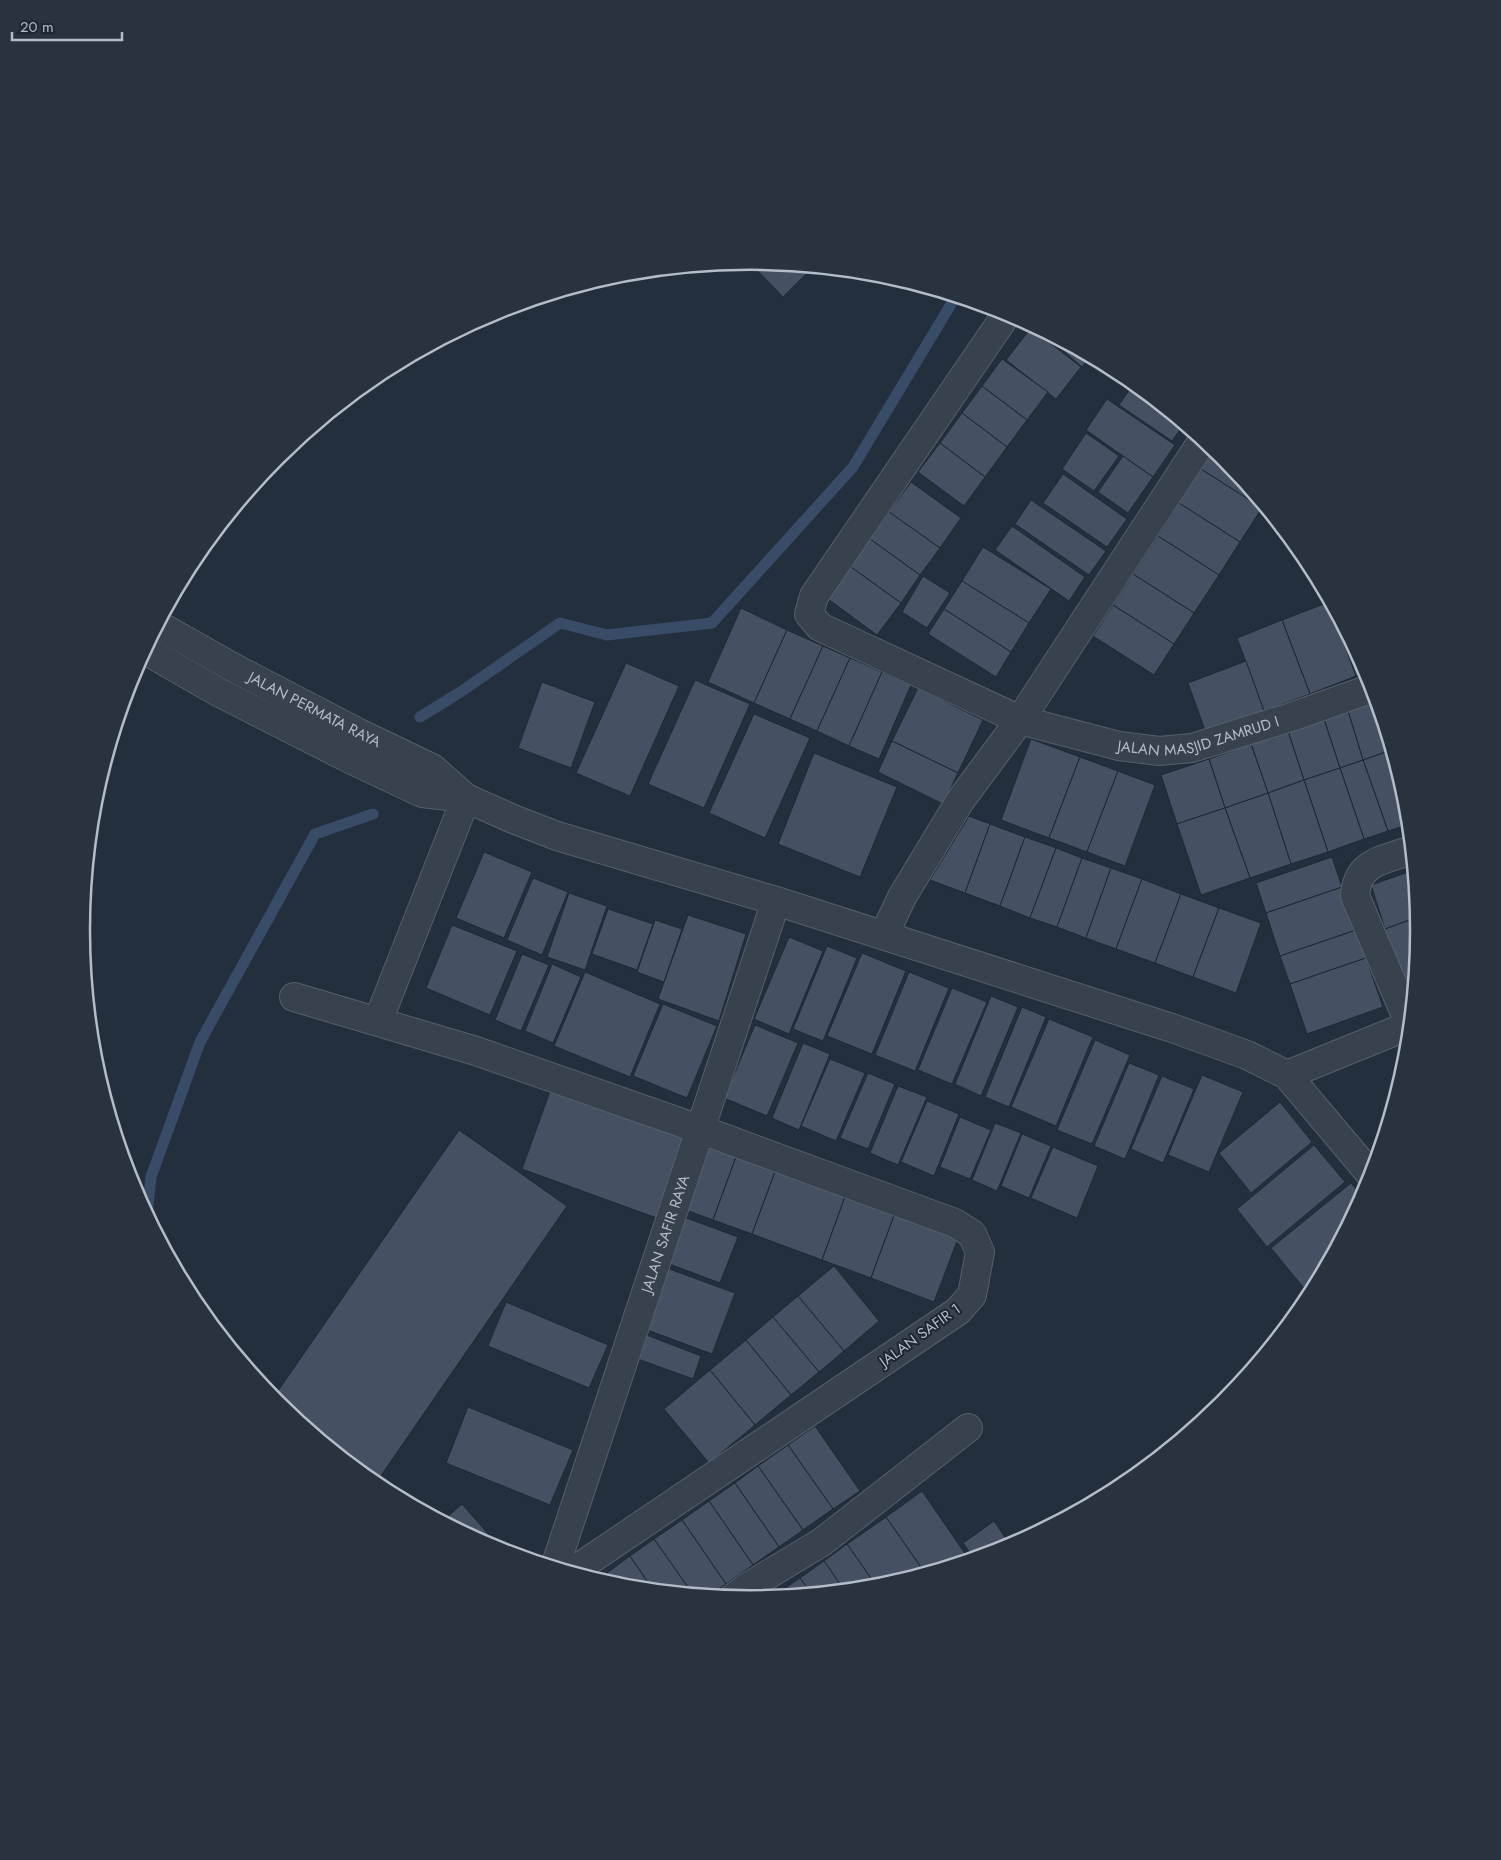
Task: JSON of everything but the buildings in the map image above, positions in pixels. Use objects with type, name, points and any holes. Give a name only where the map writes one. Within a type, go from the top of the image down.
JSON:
[{"type":"street","name":"JALAN MASJID ZAMRUD I","points":[[1003,320],[814,596],[809,614],[820,627],[1020,720],[1118,746],[1159,751],[1192,748],[1291,717],[1366,690]]},
{"type":"street","points":[[884,935],[902,897],[960,801],[1020,720],[1199,446]]},
{"type":"street","name":"JALAN PERMATA RAYA","points":[[163,628],[236,670],[432,768],[466,798]]},
{"type":"street","points":[[151,653],[220,693],[422,793],[466,798],[557,836],[884,935],[1172,1028],[1247,1055],[1287,1075],[1366,1169]]},
{"type":"street","points":[[378,1021],[466,798]]},
{"type":"street","points":[[1405,1014],[1358,907],[1355,896],[1356,883],[1370,865],[1406,852]]},
{"type":"street","name":"JALAN SAFIR RAYA","points":[[557,1561],[776,901]]},
{"type":"street","name":"JALAN SAFIR 1","points":[[294,997],[476,1051],[699,1129],[955,1223],[972,1234],[980,1252],[972,1295],[958,1311],[579,1568]]},
{"type":"street","points":[[1287,1075],[1403,1027]]},
{"type":"street","points":[[744,1590],[822,1542],[968,1428]]},
{"type":"waterway","points":[[420,717],[462,691],[560,623],[607,635],[712,623],[853,467],[953,302]]},
{"type":"waterway","points":[[148,1201],[151,1177],[200,1042],[315,834],[373,814]]}]
